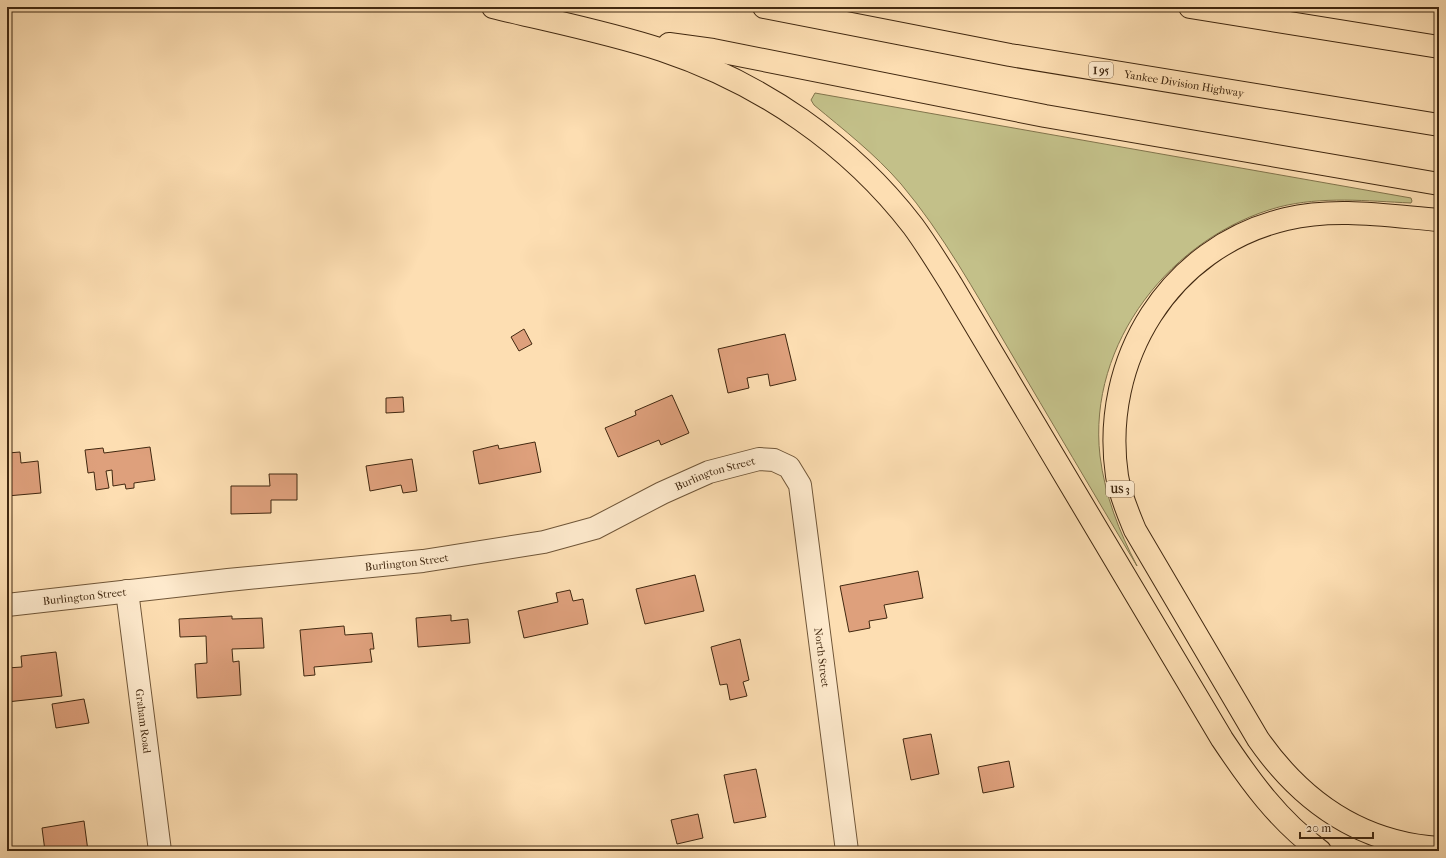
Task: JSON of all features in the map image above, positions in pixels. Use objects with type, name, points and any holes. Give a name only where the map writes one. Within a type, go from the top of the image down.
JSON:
[{"type":"highway","points":[[493,7],[626,39],[664,51],[713,70],[783,107],[805,122],[847,156],[900,210],[928,247],[951,284],[1222,739],[1262,796],[1293,830],[1320,851]]},
{"type":"highway","name":"Yankee Division Highway","points":[[764,7],[1010,55],[1439,125]]},
{"type":"highway","points":[[1190,7],[1439,47]]},
{"type":"highway","points":[[626,39],[713,50],[1022,112],[1439,184]]},
{"type":"highway","name":"US 3","points":[[1439,220],[1351,214],[1304,215],[1264,226],[1229,242],[1214,251],[1190,269],[1174,285],[1143,328],[1122,376],[1118,392],[1114,426],[1117,477],[1127,512],[1135,530],[1258,739],[1271,758],[1283,773],[1314,801],[1348,823],[1366,832],[1394,840],[1439,848]]},
{"type":"street","name":"Burlington Street","points":[[7,605],[127,591],[424,561],[544,542],[595,528],[662,493],[709,472],[759,459],[774,460],[789,467]]},
{"type":"street","name":"North Street","points":[[789,467],[800,485],[847,851]]},
{"type":"street","name":"Graham Road","points":[[127,591],[160,851]]},
{"type":"shaded area","points":[[815,93],[1411,198],[1412,201],[1411,203],[1361,200],[1312,201],[1279,207],[1240,221],[1204,242],[1172,269],[1144,300],[1123,335],[1107,374],[1100,414],[1100,456],[1105,485],[1124,540],[1137,566],[945,243],[916,203],[891,173],[859,143],[814,105],[811,100]]},
{"type":"building","points":[[524,329],[532,344],[519,351],[511,337]]},
{"type":"building","points":[[785,334],[796,380],[770,386],[768,374],[747,378],[749,388],[728,393],[718,349]]},
{"type":"building","points":[[672,395],[689,433],[661,445],[659,440],[618,457],[605,428],[636,415],[635,411]]},
{"type":"building","points":[[403,397],[404,412],[386,413],[386,398]]},
{"type":"building","points":[[535,442],[541,472],[479,484],[473,451],[498,445],[499,449]]},
{"type":"building","points":[[7,446],[8,453],[20,452],[21,463],[38,461],[41,493],[7,496]]},
{"type":"building","points":[[150,447],[155,480],[134,483],[134,488],[126,489],[125,484],[113,486],[112,470],[106,471],[109,488],[96,490],[94,472],[88,473],[85,450],[103,448],[104,453]]},
{"type":"building","points":[[412,459],[417,491],[403,493],[401,485],[370,491],[366,466]]},
{"type":"building","points":[[269,474],[297,474],[297,500],[271,500],[271,513],[231,514],[231,486],[270,486]]},
{"type":"building","points":[[918,571],[923,598],[884,605],[887,618],[869,621],[870,628],[849,632],[840,586]]},
{"type":"building","points":[[695,575],[704,611],[645,624],[636,589]]},
{"type":"building","points":[[570,590],[573,601],[583,599],[588,624],[524,638],[518,611],[558,602],[556,593]]},
{"type":"building","points":[[451,615],[451,621],[468,619],[470,643],[418,647],[416,618]]},
{"type":"building","points":[[232,616],[232,619],[262,618],[264,648],[232,649],[233,662],[239,661],[241,695],[197,698],[195,664],[207,663],[206,636],[180,637],[179,619]]},
{"type":"building","points":[[344,626],[345,635],[372,633],[374,649],[370,649],[372,662],[314,667],[315,675],[304,676],[300,630]]},
{"type":"building","points":[[740,639],[749,680],[743,682],[747,696],[730,700],[727,684],[720,685],[711,647]]},
{"type":"building","points":[[56,652],[62,696],[7,702],[7,668],[22,667],[21,656]]},
{"type":"building","points":[[84,699],[89,723],[56,728],[52,704]]},
{"type":"building","points":[[931,734],[939,774],[911,780],[903,739]]},
{"type":"building","points":[[1009,761],[1014,787],[983,793],[978,767]]},
{"type":"building","points":[[756,769],[766,817],[734,823],[724,775]]},
{"type":"building","points":[[698,814],[703,838],[677,844],[671,820]]},
{"type":"building","points":[[84,821],[88,851],[45,851],[42,828]]},
{"type":"building","points":[[540,847],[541,851],[520,851]]}]
